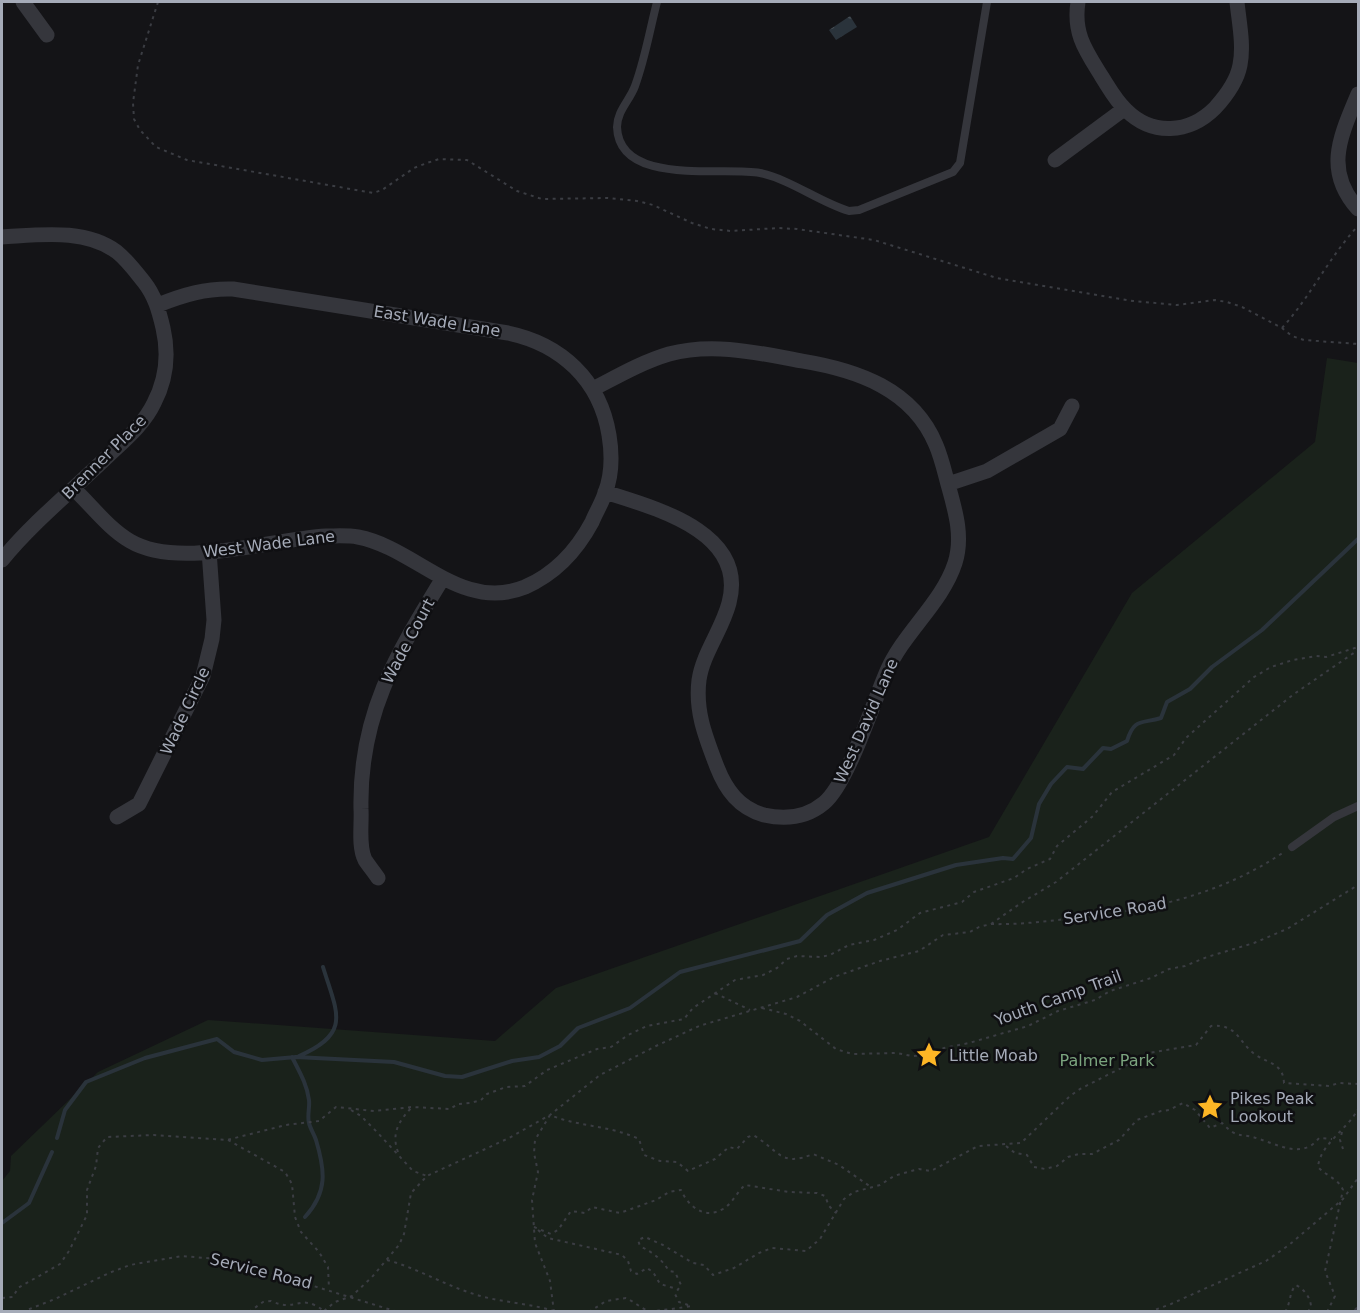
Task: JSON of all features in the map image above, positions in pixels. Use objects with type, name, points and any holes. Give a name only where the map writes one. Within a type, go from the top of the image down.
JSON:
[{"type":"street","points":[[23,2],[47,35]]},
{"type":"street","points":[[1078,2],[1078,32],[1081,44],[1124,109],[1135,119],[1160,129],[1186,127],[1210,113],[1228,93],[1240,68],[1237,2]]},
{"type":"street","points":[[1359,94],[1342,133],[1337,159],[1343,185],[1359,209]]},
{"type":"street","points":[[1055,160],[1124,109]]},
{"type":"street","name":"Brenner Place","points":[[2,237],[69,235],[116,251],[148,287],[158,305],[165,339],[166,359],[159,391],[153,405],[135,430],[2,560]]},
{"type":"street","name":"East Wade Lane","points":[[158,305],[192,292],[219,288],[233,289],[508,333],[537,341],[562,355],[582,374],[603,407],[610,443],[606,492]]},
{"type":"street","name":"West David Lane","points":[[593,389],[652,360],[686,351],[722,349],[742,351],[848,370],[867,377],[897,394],[920,416],[937,446],[959,527],[957,559],[945,585],[912,629],[889,667],[843,777],[827,801],[815,810],[791,818],[765,815],[752,811],[740,803],[723,782],[701,728],[698,695],[702,668],[729,605],[732,590],[722,551],[704,534],[669,515],[647,505],[606,492]]},
{"type":"street","points":[[948,484],[987,471],[1060,429],[1072,406]]},
{"type":"street","name":"West Wade Lane","points":[[74,489],[116,531],[133,543],[149,550],[182,554],[310,537],[355,536],[387,546],[459,586],[485,593],[512,591],[544,577],[575,549],[606,492]]},
{"type":"street","name":"Wade Circle","points":[[117,817],[140,804],[203,676],[214,620],[209,551]]},
{"type":"street","name":"Wade Court","points":[[378,879],[364,858],[362,843],[362,778],[371,722],[403,643],[443,578]]},
{"type":"lane","points":[[657,2],[636,86],[619,116],[617,128],[619,138],[630,156],[650,166],[680,170],[760,173],[849,210],[859,210],[953,172],[960,163],[987,2]]},
{"type":"lane","points":[[1292,847],[1334,818],[1359,806]]},
{"type":"path","points":[[158,2],[138,66],[133,103],[134,118],[140,130],[156,147],[187,160],[373,193],[382,190],[414,168],[427,163],[439,159],[467,160],[517,191],[542,199],[608,198],[637,201],[654,205],[692,223],[711,229],[731,231],[797,229],[874,240],[997,278],[1150,303],[1177,305],[1215,300],[1227,302],[1242,307],[1282,328],[1292,336],[1304,340],[1359,344]]},
{"type":"path","points":[[1282,328],[1317,285],[1341,244],[1359,226]]},
{"type":"path","points":[[249,1311],[263,1302],[271,1301],[288,1308],[306,1302],[312,1303],[325,1311],[335,1302],[352,1296],[399,1245],[404,1234],[411,1193],[427,1176],[509,1138],[550,1114],[600,1075],[628,1060],[699,1026],[797,997],[834,977],[919,951],[943,935],[970,932],[991,924],[1056,882],[1294,694],[1359,648]]},
{"type":"path","points":[[227,1140],[286,1125],[319,1120],[336,1107],[374,1111],[412,1107],[450,1109],[458,1104],[481,1100],[487,1094],[506,1087],[525,1086],[547,1070],[597,1049],[611,1047],[646,1026],[684,1018],[693,1008],[735,980],[763,975],[777,968],[787,959],[797,956],[830,955],[849,945],[897,930],[920,913],[962,902],[974,892],[1014,878],[1027,869],[1050,859],[1057,846],[1093,816],[1112,792],[1174,755],[1186,738],[1254,677],[1293,660],[1316,656],[1326,657],[1359,648]]},
{"type":"path","name":"Service Road","points":[[991,924],[1021,925],[1114,914],[1173,902],[1234,881],[1292,847]]},
{"type":"path","name":"Youth Camp Trail","points":[[759,1007],[786,1014],[800,1021],[836,1049],[852,1054],[865,1056],[897,1053],[912,1056],[929,1055],[944,1048],[1028,1026],[1058,1011],[1095,1000],[1169,969],[1185,966],[1254,943],[1287,929],[1359,885]]},
{"type":"path","points":[[715,993],[750,1010]]},
{"type":"path","points":[[589,1311],[606,1300],[626,1298],[648,1311],[691,1306],[679,1302],[675,1294],[681,1285],[675,1272],[669,1271],[661,1259],[640,1246],[639,1240],[645,1237],[693,1263],[704,1265],[713,1275],[734,1268],[772,1248],[806,1251],[820,1239],[844,1199],[854,1192],[904,1173],[919,1169],[931,1171],[978,1146],[1021,1143],[1080,1089],[1131,1063],[1143,1054],[1196,1045],[1211,1026],[1220,1025],[1230,1029],[1256,1055],[1280,1068],[1284,1076],[1284,1083],[1329,1086],[1340,1083],[1359,1084]]},
{"type":"path","points":[[1005,1145],[1016,1153],[1027,1155],[1034,1167],[1046,1169],[1058,1166],[1068,1157],[1092,1154],[1119,1140],[1137,1120],[1183,1103],[1195,1110],[1210,1128],[1222,1123],[1232,1134],[1257,1138],[1279,1147],[1292,1150],[1304,1148],[1319,1138],[1332,1139]]},
{"type":"path","points":[[399,1155],[395,1134],[401,1119],[412,1107]]},
{"type":"path","points":[[349,1109],[361,1116],[413,1171],[427,1176]]},
{"type":"path","points":[[1327,1311],[1335,1296],[1325,1271],[1343,1199],[1341,1184],[1318,1167],[1332,1139],[1353,1120],[1359,1109]]},
{"type":"path","points":[[550,1114],[565,1121],[590,1124],[627,1133],[639,1139],[644,1155],[660,1161],[676,1162],[688,1171],[715,1159],[729,1147],[737,1149],[753,1135],[780,1156],[800,1160],[813,1154],[839,1164],[871,1187]]},
{"type":"path","points":[[387,1260],[404,1264],[440,1282],[476,1295],[555,1311],[550,1281],[535,1243],[532,1200],[538,1172],[534,1153],[535,1140],[550,1114]]},
{"type":"path","points":[[1342,1132],[1340,1140],[1343,1149]]},
{"type":"path","points":[[2,1298],[13,1297],[18,1288],[48,1273],[60,1264],[69,1251],[87,1215],[87,1191],[96,1166],[99,1148],[108,1137],[154,1135],[227,1140],[285,1172],[292,1184],[295,1217],[301,1232],[319,1252],[328,1267],[329,1289]]},
{"type":"path","points":[[1149,1311],[1172,1304],[1266,1261],[1289,1245],[1343,1199],[1359,1178]]},
{"type":"path","points":[[534,1227],[551,1234],[558,1230],[571,1211],[585,1213],[592,1207],[620,1213],[656,1200],[669,1192],[681,1190],[685,1200],[693,1209],[712,1213],[724,1209],[737,1191],[745,1185],[789,1192],[817,1193],[825,1196],[829,1206],[836,1213]]},
{"type":"path","points":[[534,1227],[548,1238],[622,1255],[628,1261],[631,1271],[637,1274],[647,1268],[653,1272],[660,1284],[677,1289]]},
{"type":"path","name":"Service Road","points":[[22,1311],[130,1265],[182,1256],[229,1260],[398,1311]]},
{"type":"path","points":[[1285,1311],[1296,1285],[1301,1287],[1310,1300],[1311,1306],[1308,1311]]},
{"type":"green space","name":"Palmer Park","points":[[1327,358],[1358,363],[1358,1311],[2,1312],[2,1181],[10,1171],[11,1156],[98,1072],[208,1020],[495,1041],[556,988],[989,837],[1132,593],[1315,442]]},
{"type":"water","points":[[850,16],[857,27],[836,40],[829,30]]},
{"type":"waterway","points":[[57,1138],[65,1110],[86,1082],[145,1058],[217,1039],[234,1052],[262,1060],[296,1057],[394,1062],[445,1076],[462,1077],[512,1061],[539,1057],[560,1046],[578,1028],[630,1008],[680,972],[800,941],[827,915],[867,893],[956,865],[1003,858],[1013,859],[1031,838],[1039,804],[1051,784],[1067,767],[1083,769],[1103,748],[1111,749],[1127,741],[1132,729],[1139,723],[1161,718],[1167,702],[1190,689],[1212,667],[1262,630],[1358,539]]},
{"type":"waterway","points":[[299,1056],[327,1039],[334,1030],[336,1009],[323,967]]},
{"type":"waterway","points":[[292,1057],[306,1088],[309,1123],[316,1140],[323,1171],[318,1199],[305,1217]]},
{"type":"waterway","points":[[2,1223],[29,1203],[52,1152]]},
{"type":"place","name":"Little Moab","points":[[929,1055]]},
{"type":"place","name":"Pikes Peak Lookout","points":[[1210,1107]]}]
